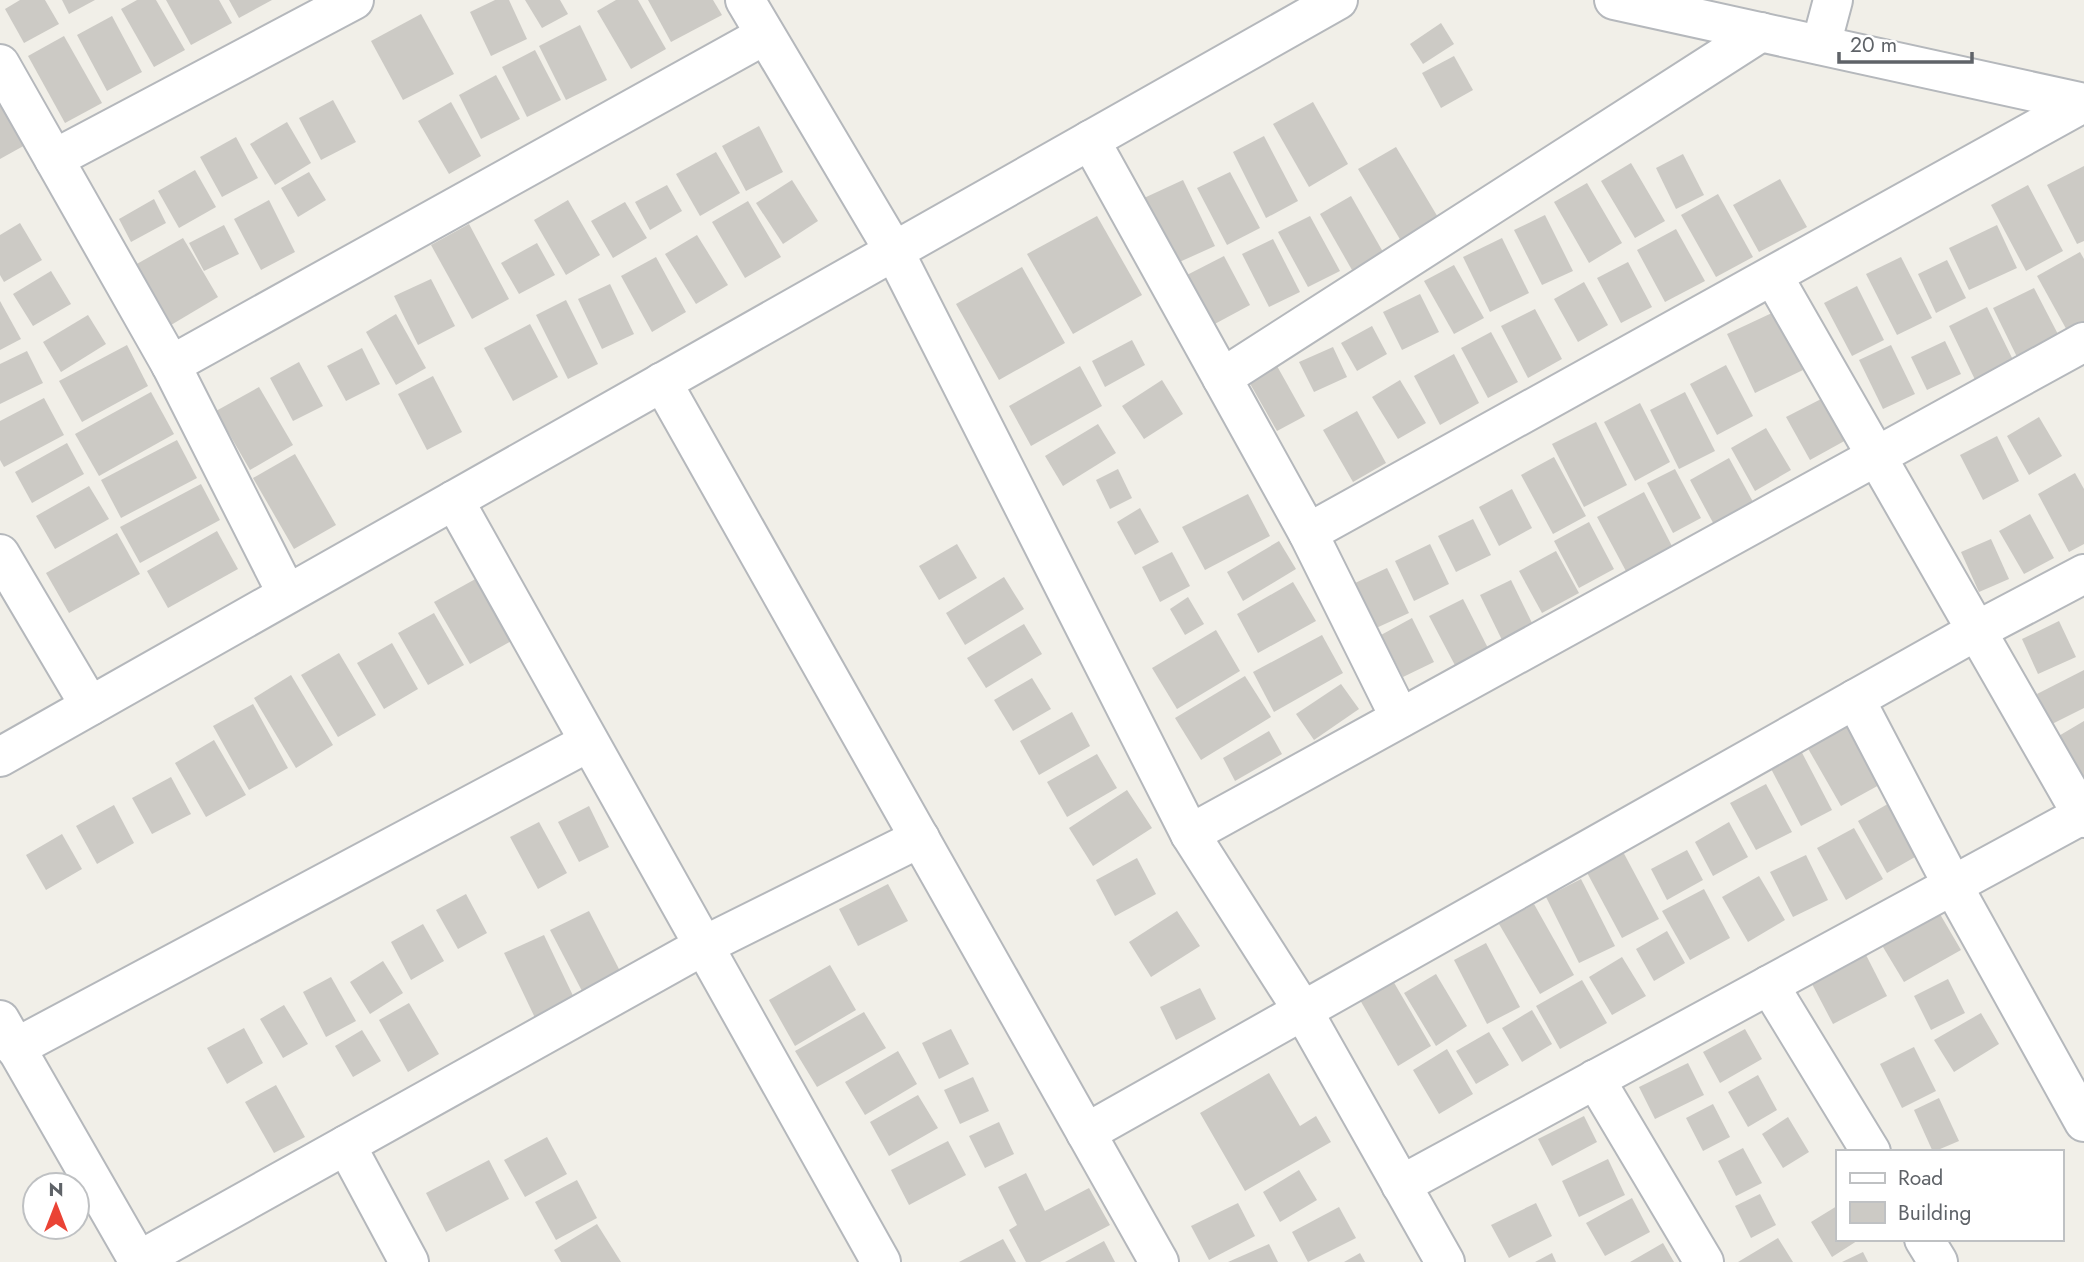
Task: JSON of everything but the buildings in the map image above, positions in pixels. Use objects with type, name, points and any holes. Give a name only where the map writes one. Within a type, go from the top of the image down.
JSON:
[{"type":"street","points":[[54,159],[354,0]]},
{"type":"street","points":[[745,0],[894,251],[1190,834],[1303,1011],[1445,1262]]},
{"type":"street","points":[[0,757],[1338,0]]},
{"type":"street","points":[[1614,0],[2084,103]]},
{"type":"street","points":[[1821,45],[1833,0]]},
{"type":"street","points":[[1222,378],[1761,32]]},
{"type":"street","points":[[171,365],[765,35]]},
{"type":"street","points":[[0,64],[171,365],[287,594]]},
{"type":"street","points":[[1308,533],[2084,103]]},
{"type":"street","points":[[1090,140],[1308,533],[1400,718]]},
{"type":"street","points":[[1401,1185],[2083,817],[1773,276]]},
{"type":"street","points":[[1190,834],[2084,342]]},
{"type":"street","points":[[662,382],[1159,1262]]},
{"type":"street","points":[[454,500],[881,1262]]},
{"type":"street","points":[[0,554],[90,706]]},
{"type":"street","points":[[1086,1133],[1976,631],[2084,574]]},
{"type":"street","points":[[1855,699],[1953,886],[2084,1122]]},
{"type":"street","points":[[589,742],[8,1034],[138,1261],[703,946],[920,838]]},
{"type":"street","points":[[1769,985],[1870,1150]]},
{"type":"street","points":[[1595,1079],[1704,1262]]},
{"type":"street","points":[[345,1145],[409,1262]]},
{"type":"street","points":[[1925,1241],[1938,1262]]}]
